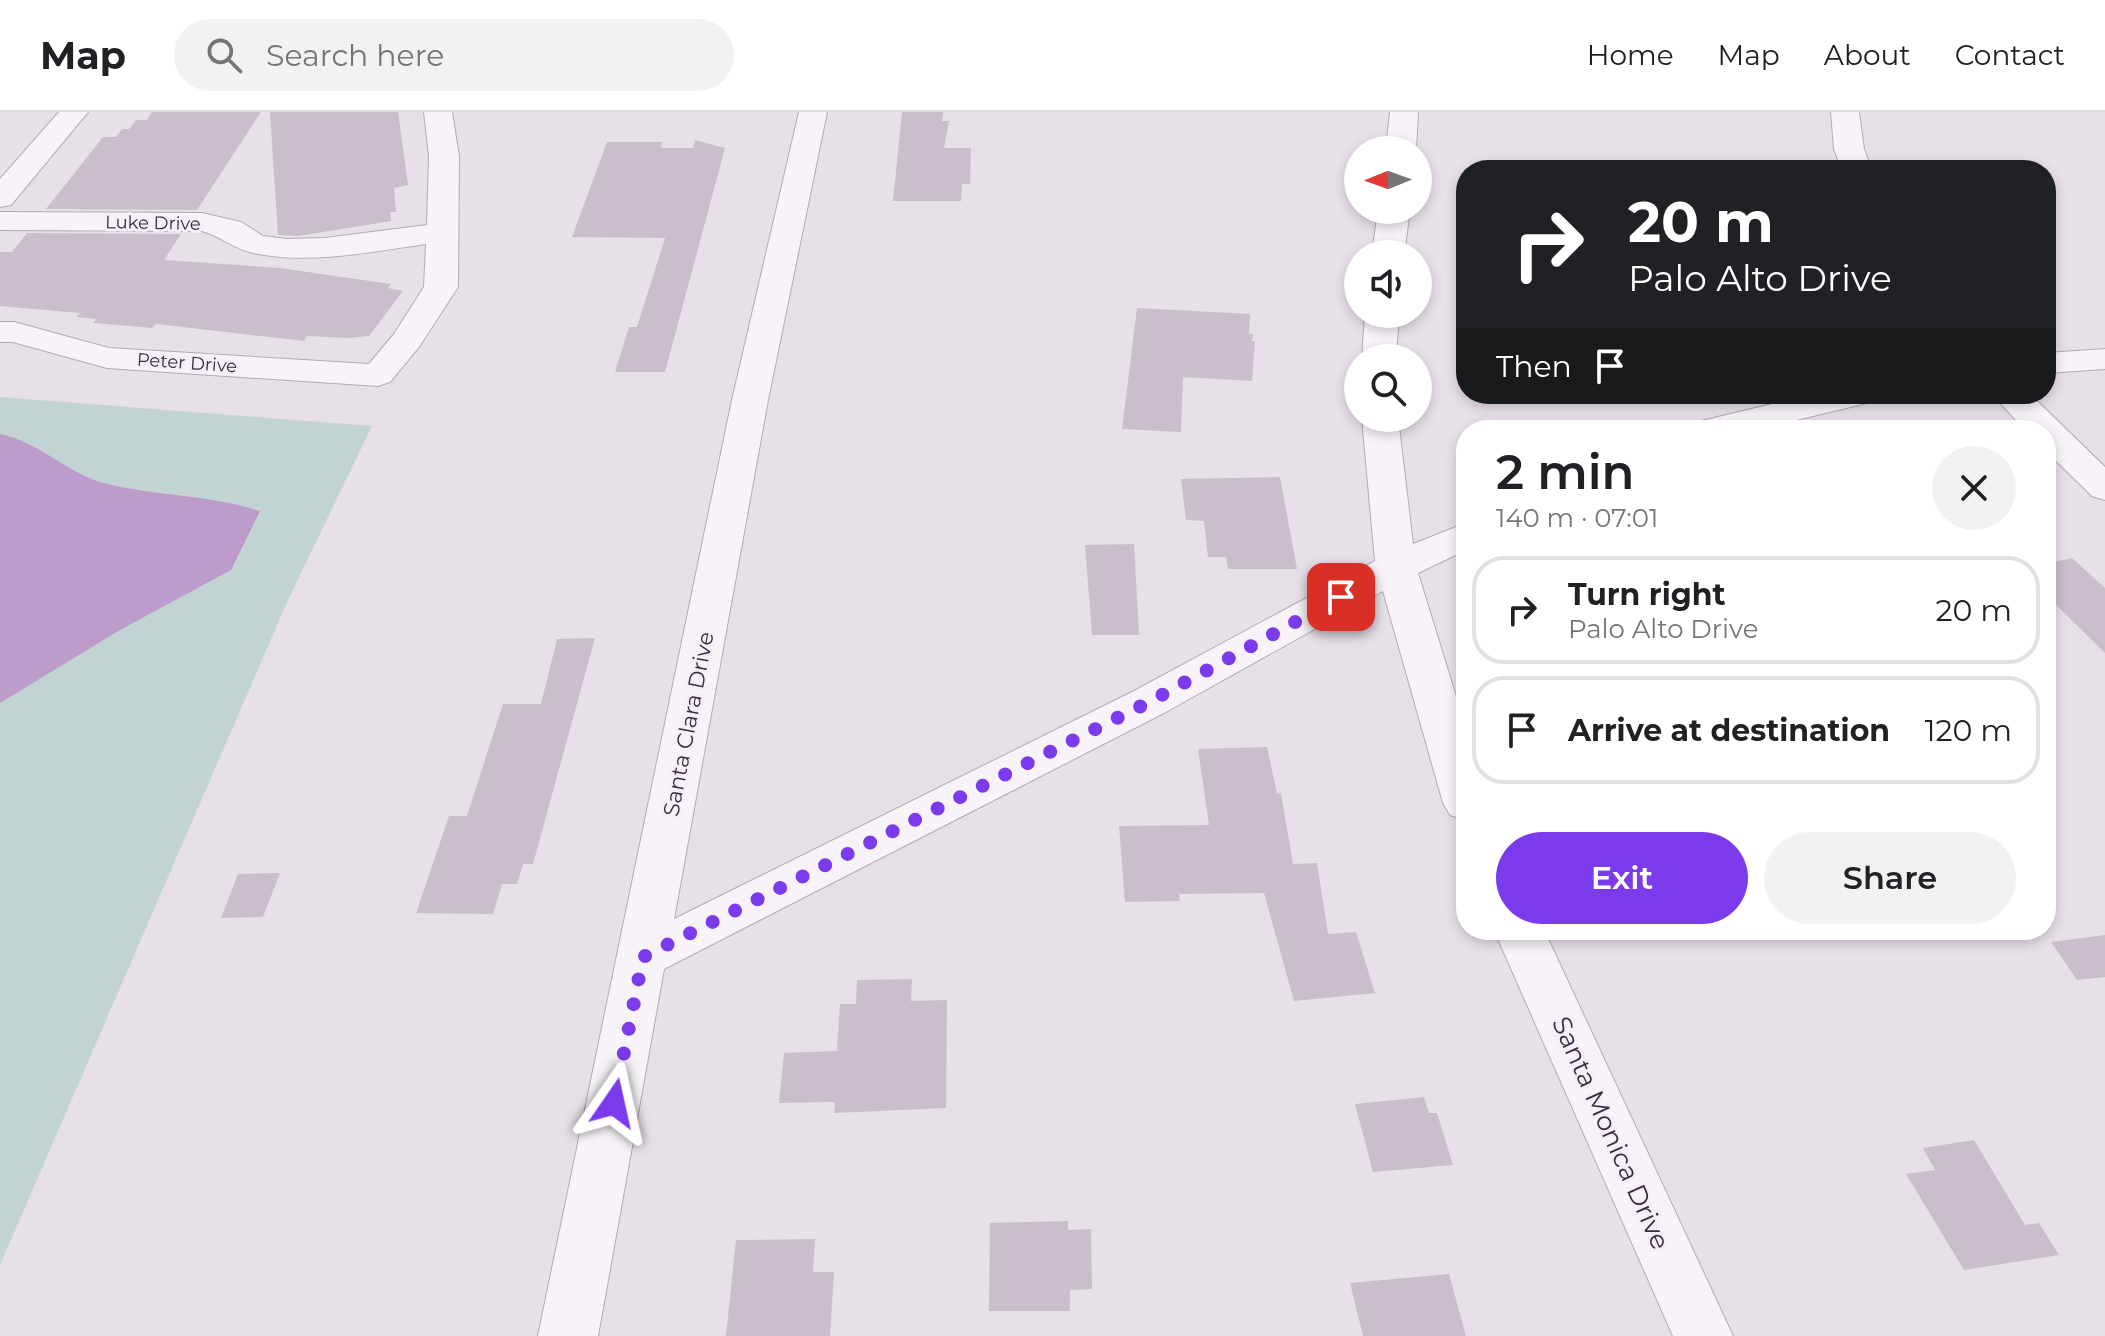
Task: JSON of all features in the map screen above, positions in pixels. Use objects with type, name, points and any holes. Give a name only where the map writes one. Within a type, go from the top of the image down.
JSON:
[{"type":"street","points":[[0,198],[74,112]]},
{"type":"street","points":[[438,112],[444,156],[443,232]]},
{"type":"street","name":"Santa Clara Drive","points":[[568,1336],[750,400],[813,112]]},
{"type":"street","points":[[1402,136],[1404,112]]},
{"type":"street","points":[[1845,112],[1853,160]]},
{"type":"street","name":"Luke Drive","points":[[0,221],[202,222],[230,229],[254,244],[287,249],[325,248],[443,232]]},
{"type":"street","name":"Peter Drive","points":[[0,332],[14,332],[107,358],[378,375],[407,340],[441,287],[443,232]]},
{"type":"street","points":[[2056,362],[2105,359]]},
{"type":"street","points":[[1751,420],[1817,404]]},
{"type":"street","points":[[2019,404],[2035,420]]},
{"type":"street","points":[[1382,432],[1396,567],[1456,769]]},
{"type":"street","points":[[2056,441],[2105,488]]},
{"type":"street","points":[[643,957],[1149,702],[1396,567],[1456,540]]},
{"type":"street","name":"Santa Monica Drive","points":[[1524,940],[1703,1336]]},
{"type":"shaded area","points":[[0,397],[372,426],[288,600],[0,1265]]},
{"type":"shaded area","points":[[0,434],[28,444],[93,480],[260,511],[231,570],[120,630],[0,703]]},
{"type":"building","points":[[152,112],[261,112],[197,210],[46,209],[103,137],[116,137],[136,120],[147,120]]},
{"type":"building","points":[[270,112],[398,112],[408,185],[394,188],[396,212],[390,212],[391,221],[298,236],[278,235]]},
{"type":"building","points":[[902,112],[943,112],[942,121],[949,121],[944,148],[971,148],[970,184],[962,184],[961,201],[893,201]]},
{"type":"building","points":[[695,140],[725,148],[665,372],[615,372],[629,327],[637,327],[665,238],[572,237],[607,142],[662,142],[661,148],[693,148]]},
{"type":"building","points":[[27,233],[181,234],[164,260],[280,268],[391,284],[388,288],[403,291],[369,336],[307,336],[304,341],[156,324],[152,328],[93,323],[96,319],[76,317],[80,313],[0,306],[0,252],[12,252]]},
{"type":"building","points":[[1137,308],[1250,314],[1249,334],[1253,334],[1252,341],[1255,341],[1252,381],[1183,377],[1181,432],[1122,429]]},
{"type":"building","points":[[1280,477],[1297,569],[1228,569],[1226,557],[1208,557],[1204,521],[1186,520],[1181,479]]},
{"type":"building","points":[[1134,544],[1139,635],[1092,635],[1085,545]]},
{"type":"building","points":[[2072,558],[2105,588],[2105,653],[2056,605],[2056,562]]},
{"type":"building","points":[[595,638],[533,864],[523,864],[517,884],[502,884],[493,914],[416,913],[449,816],[467,816],[503,704],[541,704],[557,639]]},
{"type":"building","points":[[1267,747],[1277,794],[1281,793],[1293,864],[1317,863],[1328,934],[1356,932],[1375,993],[1294,1001],[1264,893],[1179,894],[1180,901],[1125,902],[1119,826],[1209,825],[1198,749]]},
{"type":"building","points":[[280,873],[263,917],[221,918],[238,874]]},
{"type":"building","points":[[2105,935],[2105,977],[2077,980],[2051,942]]},
{"type":"building","points":[[912,979],[911,1001],[947,1000],[946,1108],[834,1113],[835,1102],[779,1103],[784,1053],[837,1051],[840,1004],[856,1004],[857,980]]},
{"type":"building","points":[[1424,1097],[1429,1113],[1437,1113],[1453,1165],[1373,1172],[1355,1104]]},
{"type":"building","points":[[1974,1140],[2025,1225],[2039,1223],[2059,1255],[1964,1270],[1906,1174],[1935,1170],[1923,1148]]},
{"type":"building","points":[[1068,1221],[1068,1230],[1091,1229],[1092,1289],[1070,1290],[1070,1311],[989,1311],[990,1223]]},
{"type":"building","points":[[815,1239],[813,1272],[834,1272],[830,1336],[726,1336],[736,1240]]},
{"type":"building","points":[[1449,1274],[1466,1336],[1363,1336],[1350,1283]]},
{"type":"route","points":[[614,1103],[643,957],[1149,702],[1341,597]]}]
